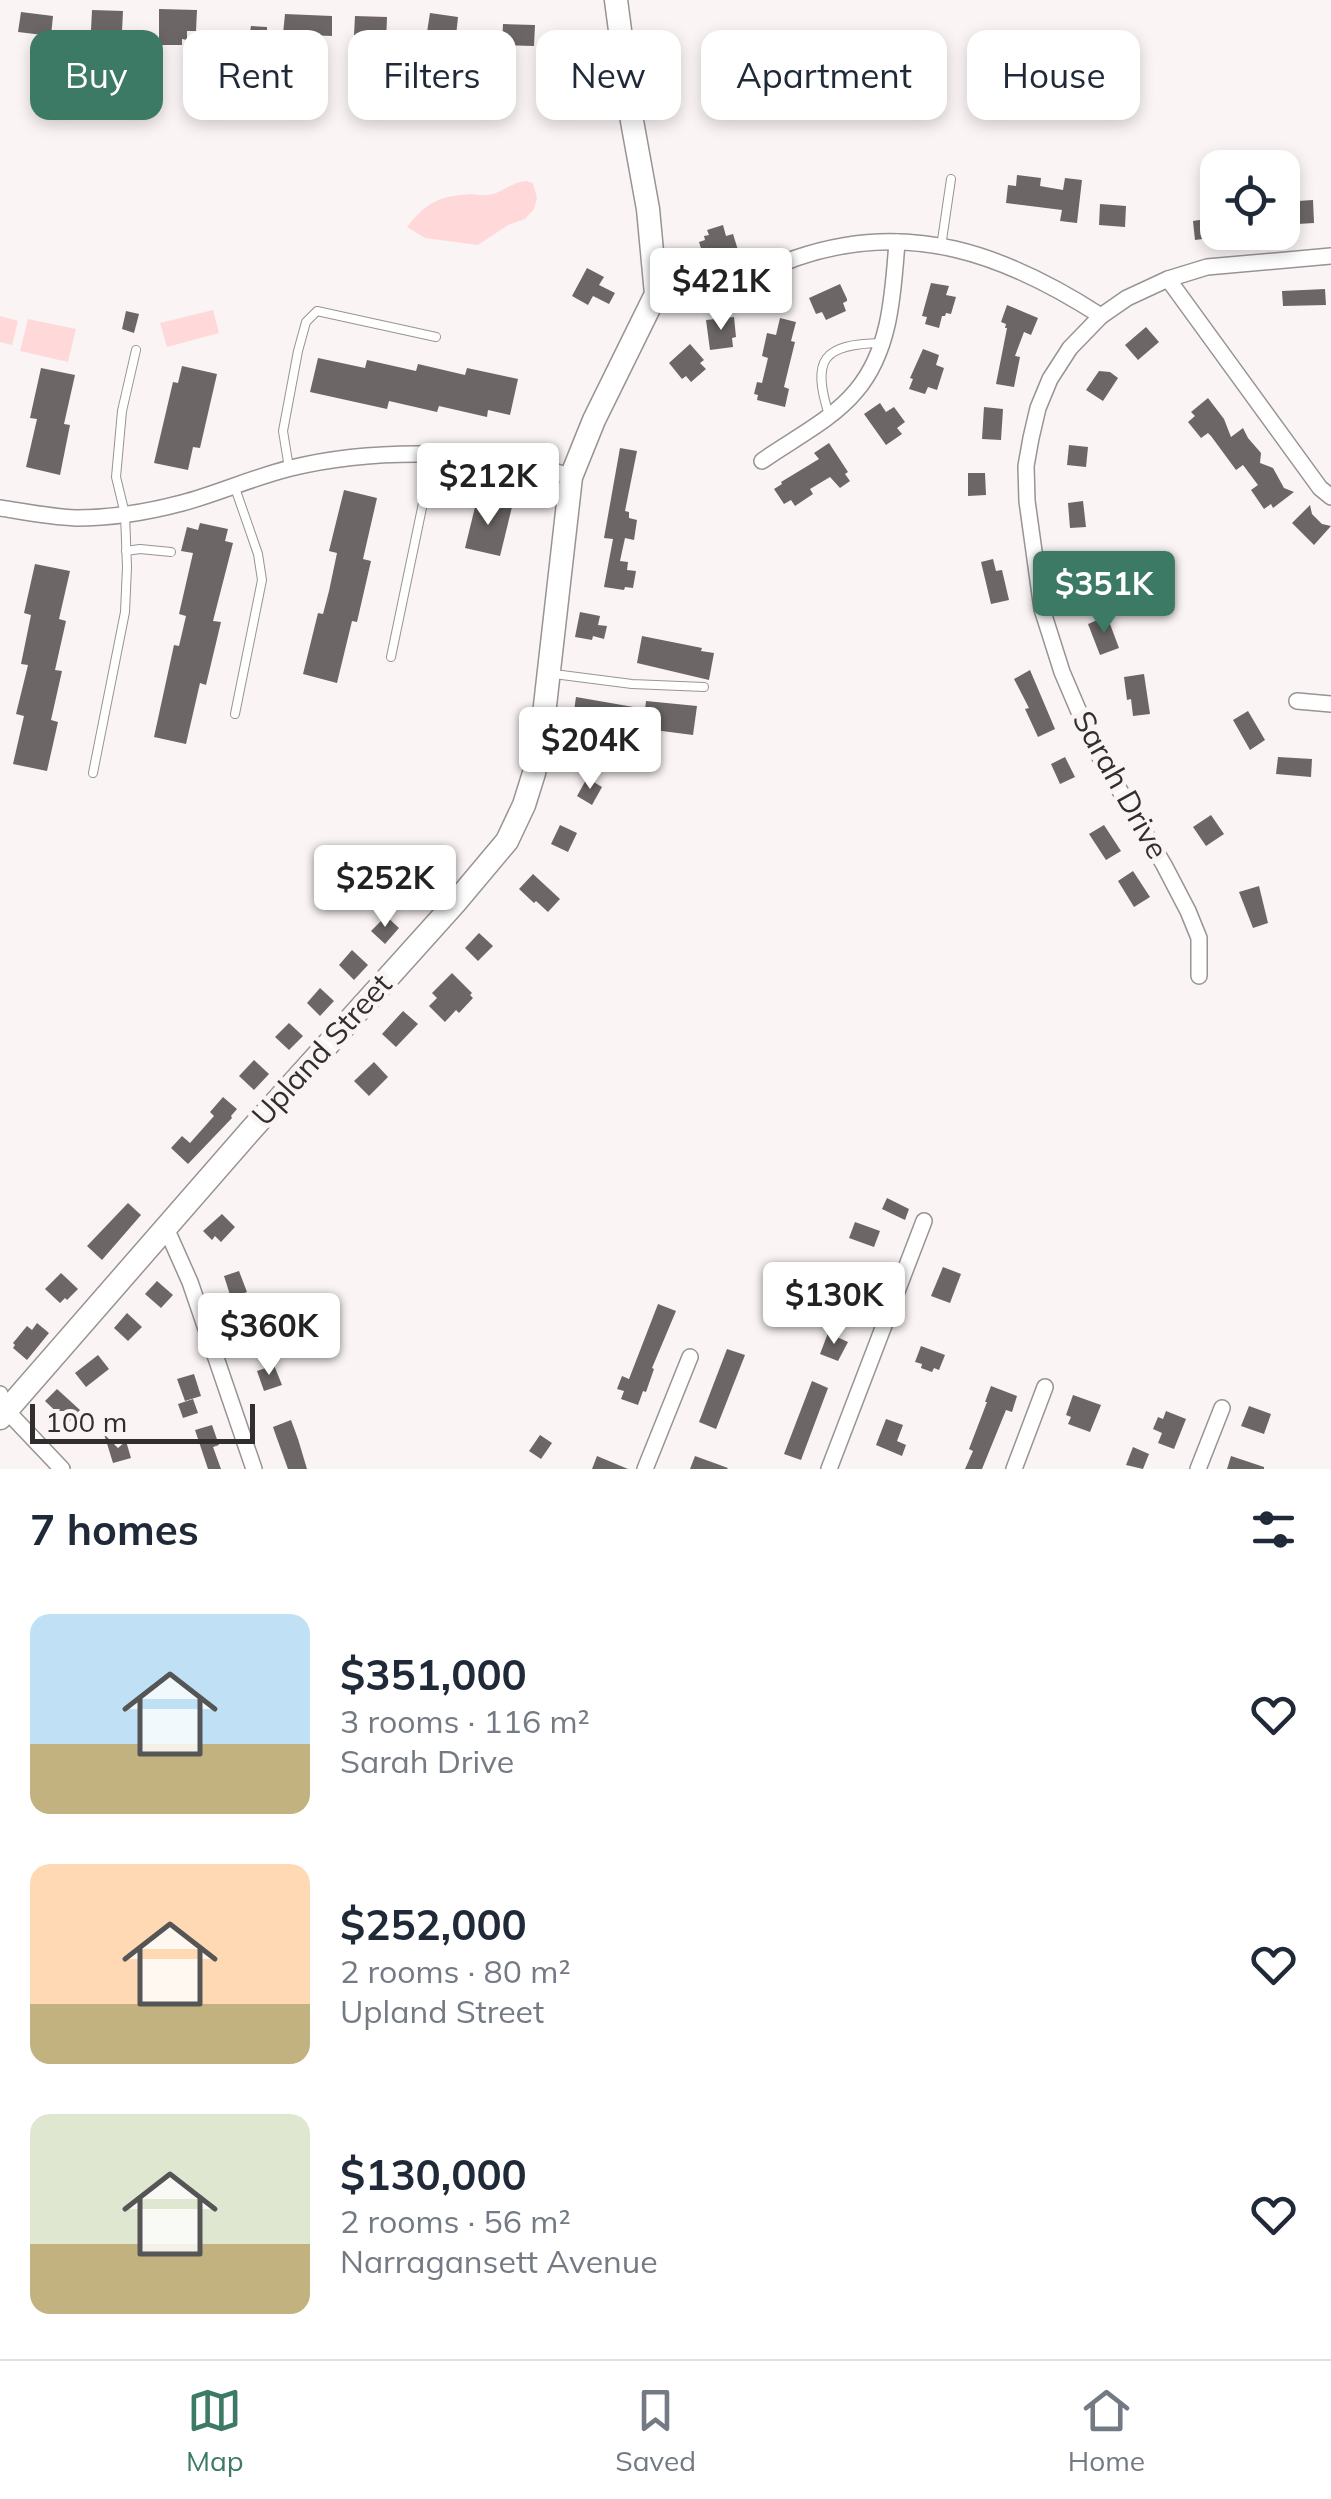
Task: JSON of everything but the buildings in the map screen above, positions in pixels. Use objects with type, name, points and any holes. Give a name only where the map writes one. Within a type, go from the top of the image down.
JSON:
[{"type":"street","points":[[616,0],[648,210],[656,294],[723,290],[792,259],[824,250],[856,243],[897,242],[975,253],[1017,268],[1101,316]]},
{"type":"street","points":[[762,461],[858,390],[881,343],[893,294],[897,242]]},
{"type":"street","name":"Sarah Drive","points":[[1198,976],[1199,938],[1188,911],[1094,748],[1062,672],[1042,609],[1026,466],[1038,408],[1050,379],[1070,348],[1101,316],[1127,298],[1207,267],[1331,256]]},
{"type":"street","points":[[1168,279],[1320,488],[1331,496]]},
{"type":"street","name":"Upland Street","points":[[2,1408],[456,903],[506,841],[534,773],[550,674],[572,477],[602,403],[656,294]]},
{"type":"street","points":[[0,508],[76,518],[125,514],[183,503],[290,468],[349,458],[433,455],[517,464],[572,477]]},
{"type":"street","points":[[1297,701],[1331,704]]},
{"type":"street","points":[[829,1469],[924,1221]]},
{"type":"street","points":[[166,1228],[190,1282],[254,1469]]},
{"type":"street","points":[[645,1469],[690,1357]]},
{"type":"street","points":[[1014,1469],[1044,1388]]},
{"type":"street","points":[[2,1408],[62,1469]]},
{"type":"street","points":[[1198,1469],[1222,1408]]},
{"type":"lane","points":[[941,247],[951,179]]},
{"type":"lane","points":[[290,468],[283,431],[306,322],[317,310],[436,337]]},
{"type":"lane","points":[[830,414],[820,380],[830,353],[849,345],[881,343]]},
{"type":"lane","points":[[93,773],[125,612],[125,514],[116,478],[122,411],[136,350]]},
{"type":"lane","points":[[391,658],[433,455]]},
{"type":"lane","points":[[234,485],[258,554],[262,580],[235,714]]},
{"type":"lane","points":[[126,550],[171,552]]},
{"type":"lane","points":[[550,674],[632,684],[704,687]]},
{"type":"shaded area","points":[[526,181],[533,183],[537,198],[534,209],[525,219],[478,245],[425,238],[407,227],[428,206],[442,199],[492,194]]},
{"type":"shaded area","points":[[213,310],[219,333],[167,347],[160,323]]},
{"type":"shaded area","points":[[0,316],[18,321],[12,345],[0,342]]},
{"type":"shaded area","points":[[28,319],[76,329],[68,362],[20,351]]}]
